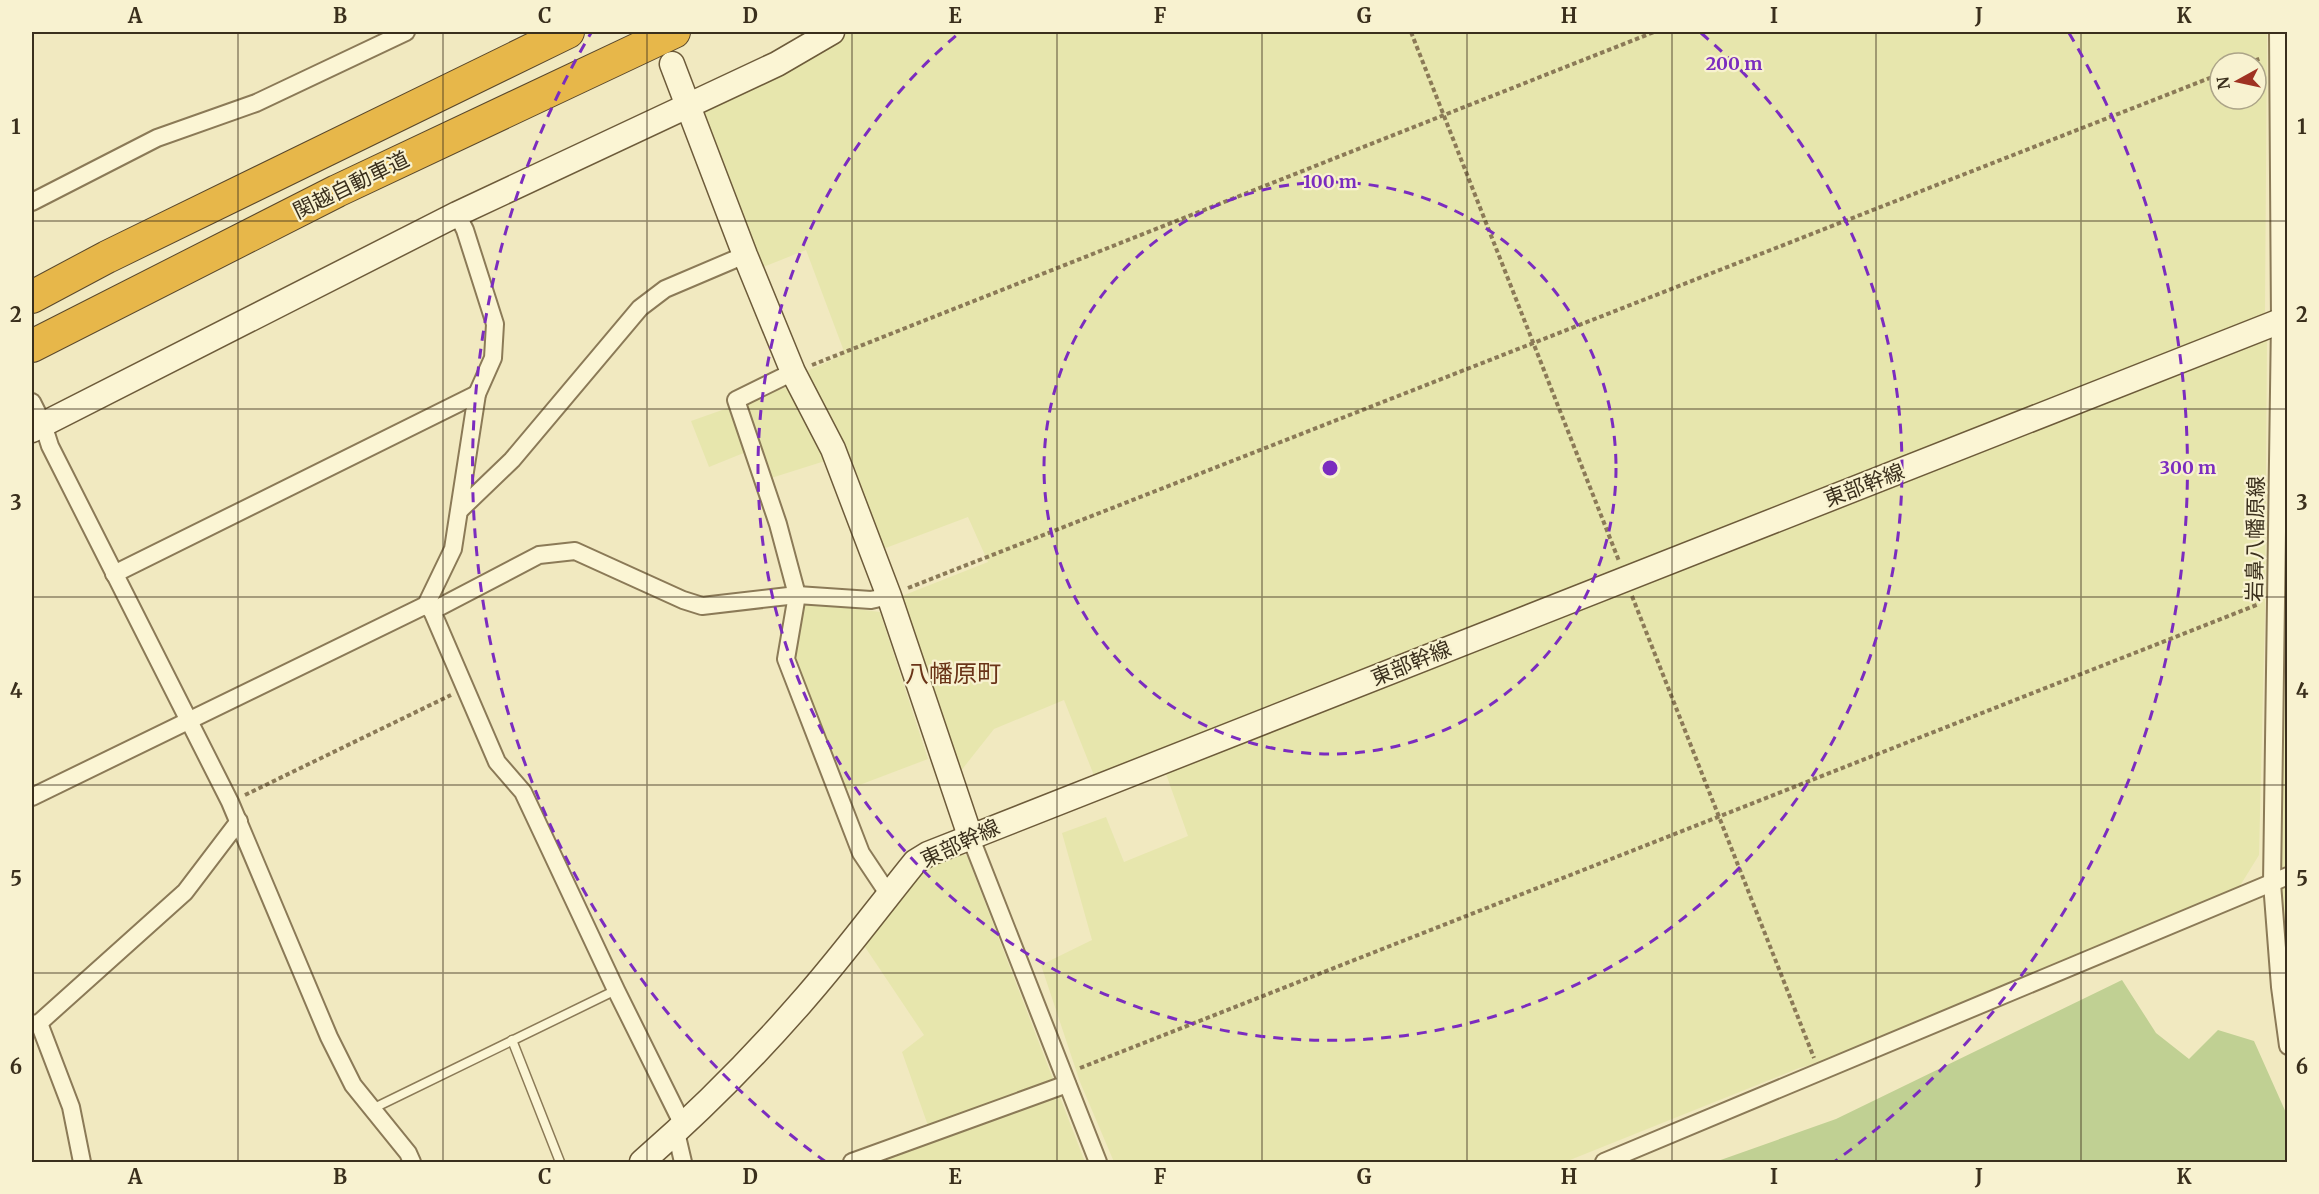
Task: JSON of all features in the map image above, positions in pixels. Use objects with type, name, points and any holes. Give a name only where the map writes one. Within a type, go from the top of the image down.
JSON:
[{"type":"highway","name":"関越自動車道","points":[[32,297],[107,257],[568,32]]},
{"type":"highway","name":"関越自動車道","points":[[32,346],[336,191],[674,32]]},
{"type":"street","points":[[32,202],[157,138],[256,103],[406,32]]},
{"type":"street","points":[[37,427],[457,214],[777,64],[832,32]]},
{"type":"street","name":"岩鼻八幡原線","points":[[2278,32],[2283,50],[2284,320],[2276,597],[2280,987],[2288,1046]]},
{"type":"street","points":[[672,64],[745,255],[793,372],[832,449],[889,596],[970,836],[1098,1162]]},
{"type":"street","points":[[457,214],[465,230],[495,324],[493,358],[477,394],[453,549],[429,608],[497,762],[524,792],[680,1129],[683,1162]]},
{"type":"street","points":[[461,509],[512,460],[640,308],[665,289],[745,255]]},
{"type":"street","name":"東部幹線","points":[[642,1162],[680,1129],[802,1002],[915,862],[928,854],[2284,320]]},
{"type":"street","points":[[793,372],[736,400],[778,524],[797,595],[786,659],[861,853],[889,895]]},
{"type":"street","points":[[114,574],[477,394]]},
{"type":"street","points":[[32,402],[37,427],[50,446],[230,802],[329,1037],[353,1085],[412,1162]]},
{"type":"street","points":[[32,798],[189,720],[539,555],[575,551],[683,600],[702,606],[797,595],[872,600],[889,596]]},
{"type":"street","points":[[82,1162],[69,1099],[35,1024],[185,892],[238,821]]},
{"type":"street","points":[[1604,1162],[1820,1074],[2280,879]]},
{"type":"street","points":[[852,1162],[1065,1079]]},
{"type":"lane","points":[[372,1109],[616,990]]},
{"type":"lane","points":[[512,1040],[560,1162]]},
{"type":"path","points":[[1410,32],[1534,342],[1820,1074]]},
{"type":"path","points":[[793,372],[1654,32]]},
{"type":"path","points":[[889,596],[2208,79]]},
{"type":"path","points":[[1065,1079],[1719,816],[2276,597]]},
{"type":"path","points":[[230,802],[465,688]]},
{"type":"green space","points":[[849,32],[2267,32],[2267,51],[2208,51],[2208,111],[2266,111],[2265,313],[1095,778],[1064,700],[994,729],[960,772],[902,596],[988,562],[968,517],[883,549],[853,463],[807,371],[845,354],[806,250],[758,269],[701,114],[798,66]]},
{"type":"green space","points":[[2267,334],[2265,609],[2259,855],[2238,889],[1831,1060],[1799,1068],[1565,1162],[1114,1162],[1080,1082],[1041,965],[1092,940],[1062,833],[1106,817],[1124,862],[1188,836],[1165,771]]},
{"type":"green space","points":[[787,387],[825,461],[768,479],[756,448],[709,467],[691,421]]},
{"type":"green space","points":[[802,602],[880,612],[928,759],[841,792],[789,659]]},
{"type":"green space","points":[[2287,613],[2287,978],[2282,929],[2280,869]]},
{"type":"green space","points":[[957,852],[967,856],[1085,1162],[868,1162],[932,1137],[902,1052],[924,1035],[861,941],[924,868]]},
{"type":"green space","points":[[2122,980],[2156,1033],[2189,1059],[2218,1030],[2254,1041],[2287,1115],[2287,1162],[1715,1162],[1836,1119]]},
{"type":"district","name":"八幡原町","points":[[953,673]]}]
